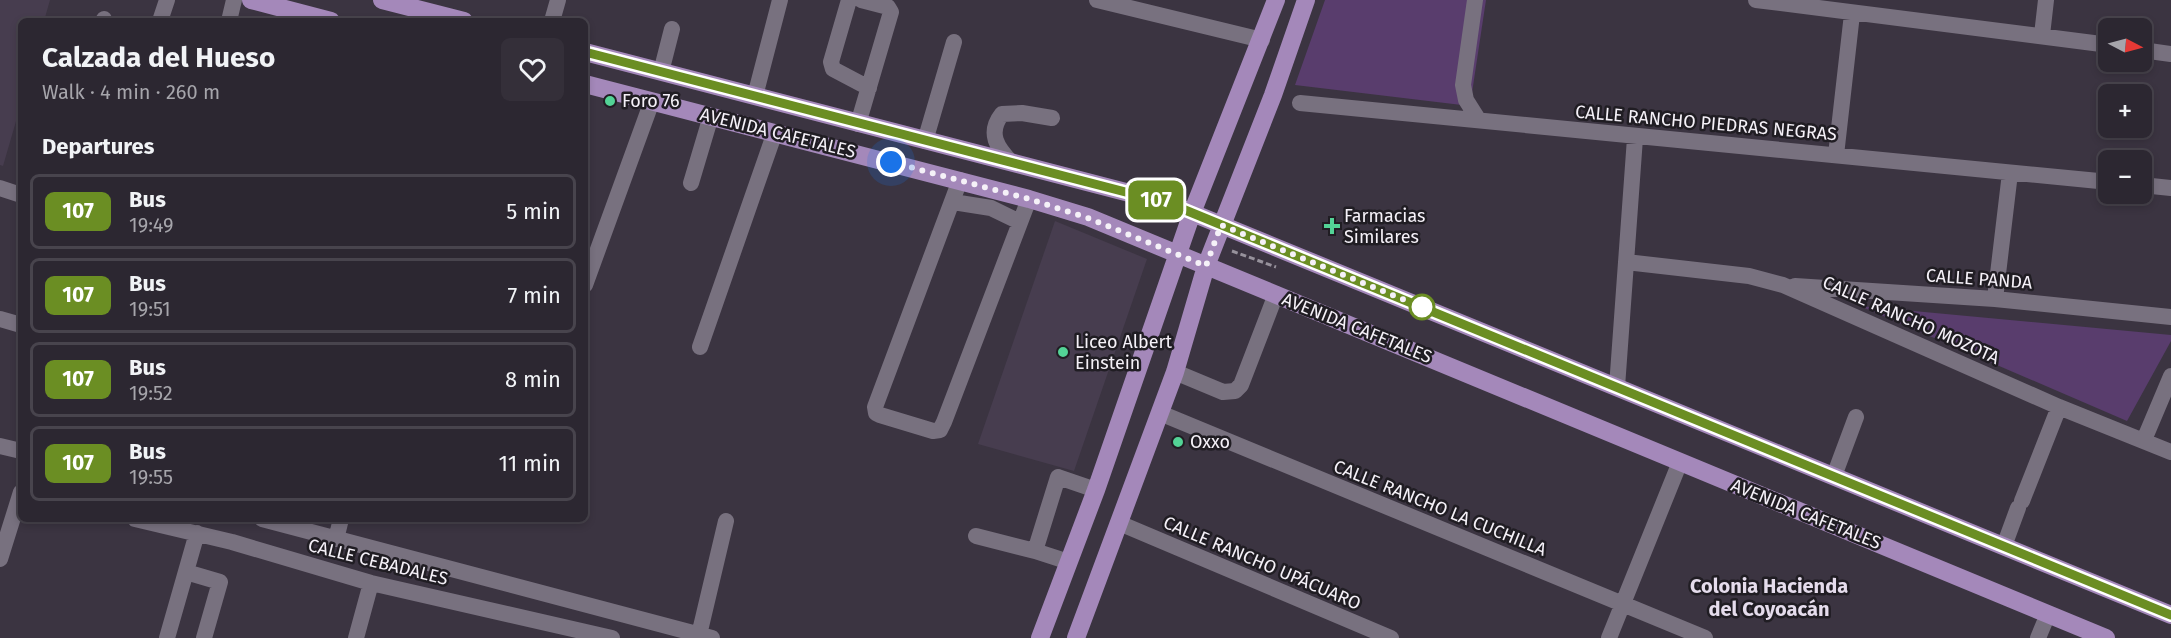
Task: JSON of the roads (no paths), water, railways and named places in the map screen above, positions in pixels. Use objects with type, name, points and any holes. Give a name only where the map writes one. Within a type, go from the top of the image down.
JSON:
[{"type":"main road","points":[[251,0],[317,18]]},
{"type":"main road","points":[[382,0],[408,3],[455,18]]},
{"type":"main road","points":[[1040,638],[1096,490],[1192,213],[1276,0]]},
{"type":"main road","points":[[1077,638],[1175,372],[1206,266],[1273,95],[1306,0]]},
{"type":"main road","name":"AVENIDA CAFETALES","points":[[588,53],[1168,203],[2171,615]]},
{"type":"main road","name":"AVENIDA CAFETALES","points":[[588,85],[775,132],[956,192],[1025,211],[1088,218],[2106,638]]},
{"type":"street","points":[[161,18],[167,0]]},
{"type":"street","points":[[230,18],[234,0]]},
{"type":"street","points":[[553,18],[558,0]]},
{"type":"street","points":[[755,96],[780,0]]},
{"type":"street","points":[[849,0],[831,62],[833,69],[869,88]]},
{"type":"street","points":[[858,124],[891,12],[888,7],[861,0]]},
{"type":"street","points":[[1097,0],[1262,40]]},
{"type":"street","points":[[1475,0],[1463,85],[1466,100],[1478,119]]},
{"type":"street","points":[[1758,0],[1852,14],[2098,43]]},
{"type":"street","points":[[2042,35],[2046,0]]},
{"type":"street","points":[[1836,155],[1852,14]]},
{"type":"street","points":[[661,72],[672,29]]},
{"type":"street","points":[[926,141],[954,42]]},
{"type":"street","points":[[2152,51],[2171,54]]},
{"type":"street","points":[[588,277],[652,101]]},
{"type":"street","name":"CALLE RANCHO PIEDRAS NEGRAS","points":[[1300,103],[1478,119],[1635,138],[2098,181]]},
{"type":"street","points":[[1012,163],[1000,151],[995,140],[994,129],[1002,114],[1022,113],[1052,118]]},
{"type":"street","points":[[691,183],[711,116]]},
{"type":"street","points":[[700,347],[775,132]]},
{"type":"street","points":[[1617,387],[1635,138]]},
{"type":"street","points":[[1995,299],[2010,173]]},
{"type":"street","points":[[2152,186],[2171,188]]},
{"type":"street","points":[[0,188],[18,194]]},
{"type":"street","points":[[956,192],[875,407],[876,412],[880,415],[933,431],[939,430],[1025,211]]},
{"type":"street","name":"CALLE RANCHO MOZOTA","points":[[1626,262],[1749,276],[1783,285],[2059,407],[2171,452]]},
{"type":"street","name":"CALLE PANDA","points":[[1783,285],[1995,299],[2171,317]]},
{"type":"street","points":[[1175,372],[1223,392],[1235,391],[1241,385],[1276,294]]},
{"type":"street","points":[[0,319],[18,324]]},
{"type":"street","points":[[2144,440],[2171,376]]},
{"type":"street","points":[[2004,546],[2059,407]]},
{"type":"street","name":"CALLE RANCHO LA CUCHILLA","points":[[1160,413],[1705,638]]},
{"type":"street","points":[[1834,476],[1856,417]]},
{"type":"street","points":[[0,446],[18,450]]},
{"type":"street","points":[[1609,638],[1680,462]]},
{"type":"street","points":[[1035,551],[1058,477],[1096,490]]},
{"type":"street","points":[[0,559],[18,502]]},
{"type":"street","points":[[273,522],[706,636],[726,520]]},
{"type":"street","points":[[336,539],[340,522]]},
{"type":"street","name":"CALLE CEBADALES","points":[[170,523],[197,533],[371,583],[592,636],[612,638]]},
{"type":"street","name":"CALLE RANCHO UPÁCUARO","points":[[1119,523],[1391,638]]},
{"type":"street","points":[[167,638],[197,533]]},
{"type":"street","points":[[976,536],[1069,562]]},
{"type":"street","points":[[186,572],[220,582],[204,638]]},
{"type":"street","points":[[356,638],[371,583]]},
{"type":"street","points":[[2038,638],[2048,614]]},
{"type":"place","name":"Foro 76","points":[[610,101]]},
{"type":"place","name":"Farmacias Similares","points":[[1332,226]]},
{"type":"place","name":"Liceo Albert Einstein","points":[[1063,352]]},
{"type":"place","name":"Oxxo","points":[[1178,442]]},
{"type":"district","name":"Colonia Hacienda del Coyoacán","points":[[1769,598]]}]
